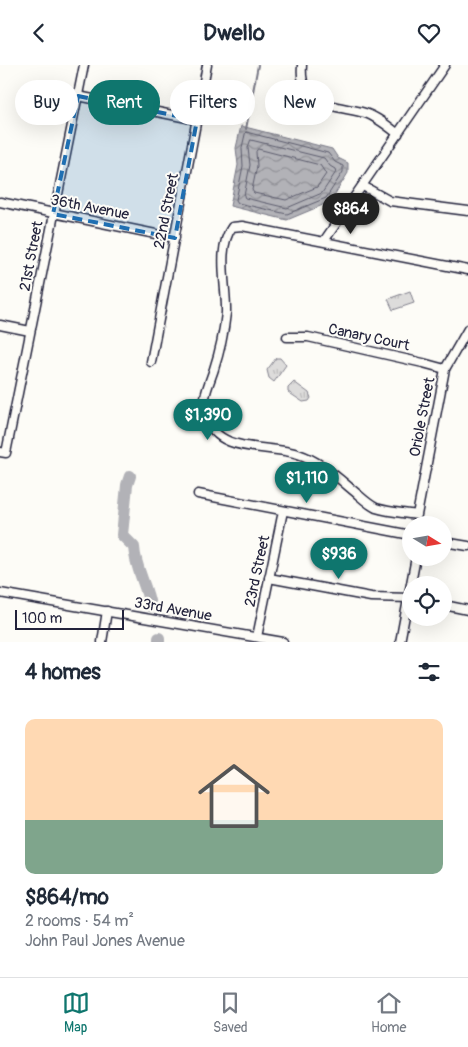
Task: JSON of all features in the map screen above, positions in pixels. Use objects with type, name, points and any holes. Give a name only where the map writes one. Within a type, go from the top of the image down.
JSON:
[{"type":"street","name":"21st Street","points":[[78,96],[84,65]]},
{"type":"street","name":"22nd Street","points":[[204,80],[207,65]]},
{"type":"street","points":[[302,65],[301,72],[305,87],[315,99],[330,107],[365,113],[398,134]]},
{"type":"street","points":[[445,65],[324,241],[468,270]]},
{"type":"street","points":[[78,96],[170,115]]},
{"type":"street","name":"21st Street","points":[[3,453],[72,125]]},
{"type":"street","name":"22nd Street","points":[[150,362],[196,125]]},
{"type":"street","points":[[363,186],[390,201],[468,211]]},
{"type":"street","name":"36th Avenue","points":[[0,202],[175,238]]},
{"type":"street","name":"Oriole Street","points":[[324,241],[242,226],[232,227],[227,234],[223,261],[226,297],[224,329],[219,353],[204,397],[206,416],[209,424],[218,436],[233,443],[292,452],[313,460],[376,507],[417,515],[445,369],[468,329]]},
{"type":"street","points":[[0,325],[30,331]]},
{"type":"street","name":"Canary Court","points":[[287,337],[308,337],[445,369]]},
{"type":"street","points":[[198,494],[402,533]]},
{"type":"street","name":"23rd Street","points":[[257,637],[283,511]]},
{"type":"street","points":[[452,543],[468,546]]},
{"type":"street","points":[[269,578],[370,597],[402,598]]},
{"type":"street","name":"33rd Avenue","points":[[0,593],[283,642]]},
{"type":"street","points":[[452,607],[468,611]]},
{"type":"street","points":[[102,642],[107,611]]},
{"type":"street","points":[[400,642],[404,626]]},
{"type":"highlighted area","points":[[78,96],[197,120],[175,238],[53,214]]},
{"type":"green space","points":[[410,291],[414,303],[393,310],[388,299]]},
{"type":"green space","points":[[276,358],[280,358],[286,365],[274,382],[269,378],[267,370]]},
{"type":"green space","points":[[294,382],[309,393],[311,398],[309,401],[303,402],[288,392],[288,388]]},
{"type":"water","points":[[241,126],[332,149],[338,158],[348,163],[348,173],[330,202],[287,220],[230,206],[238,165],[236,148]]},
{"type":"waterway","points":[[246,129],[258,65]]},
{"type":"waterway","points":[[130,476],[127,485],[122,535],[134,547],[136,562],[150,606]]}]
